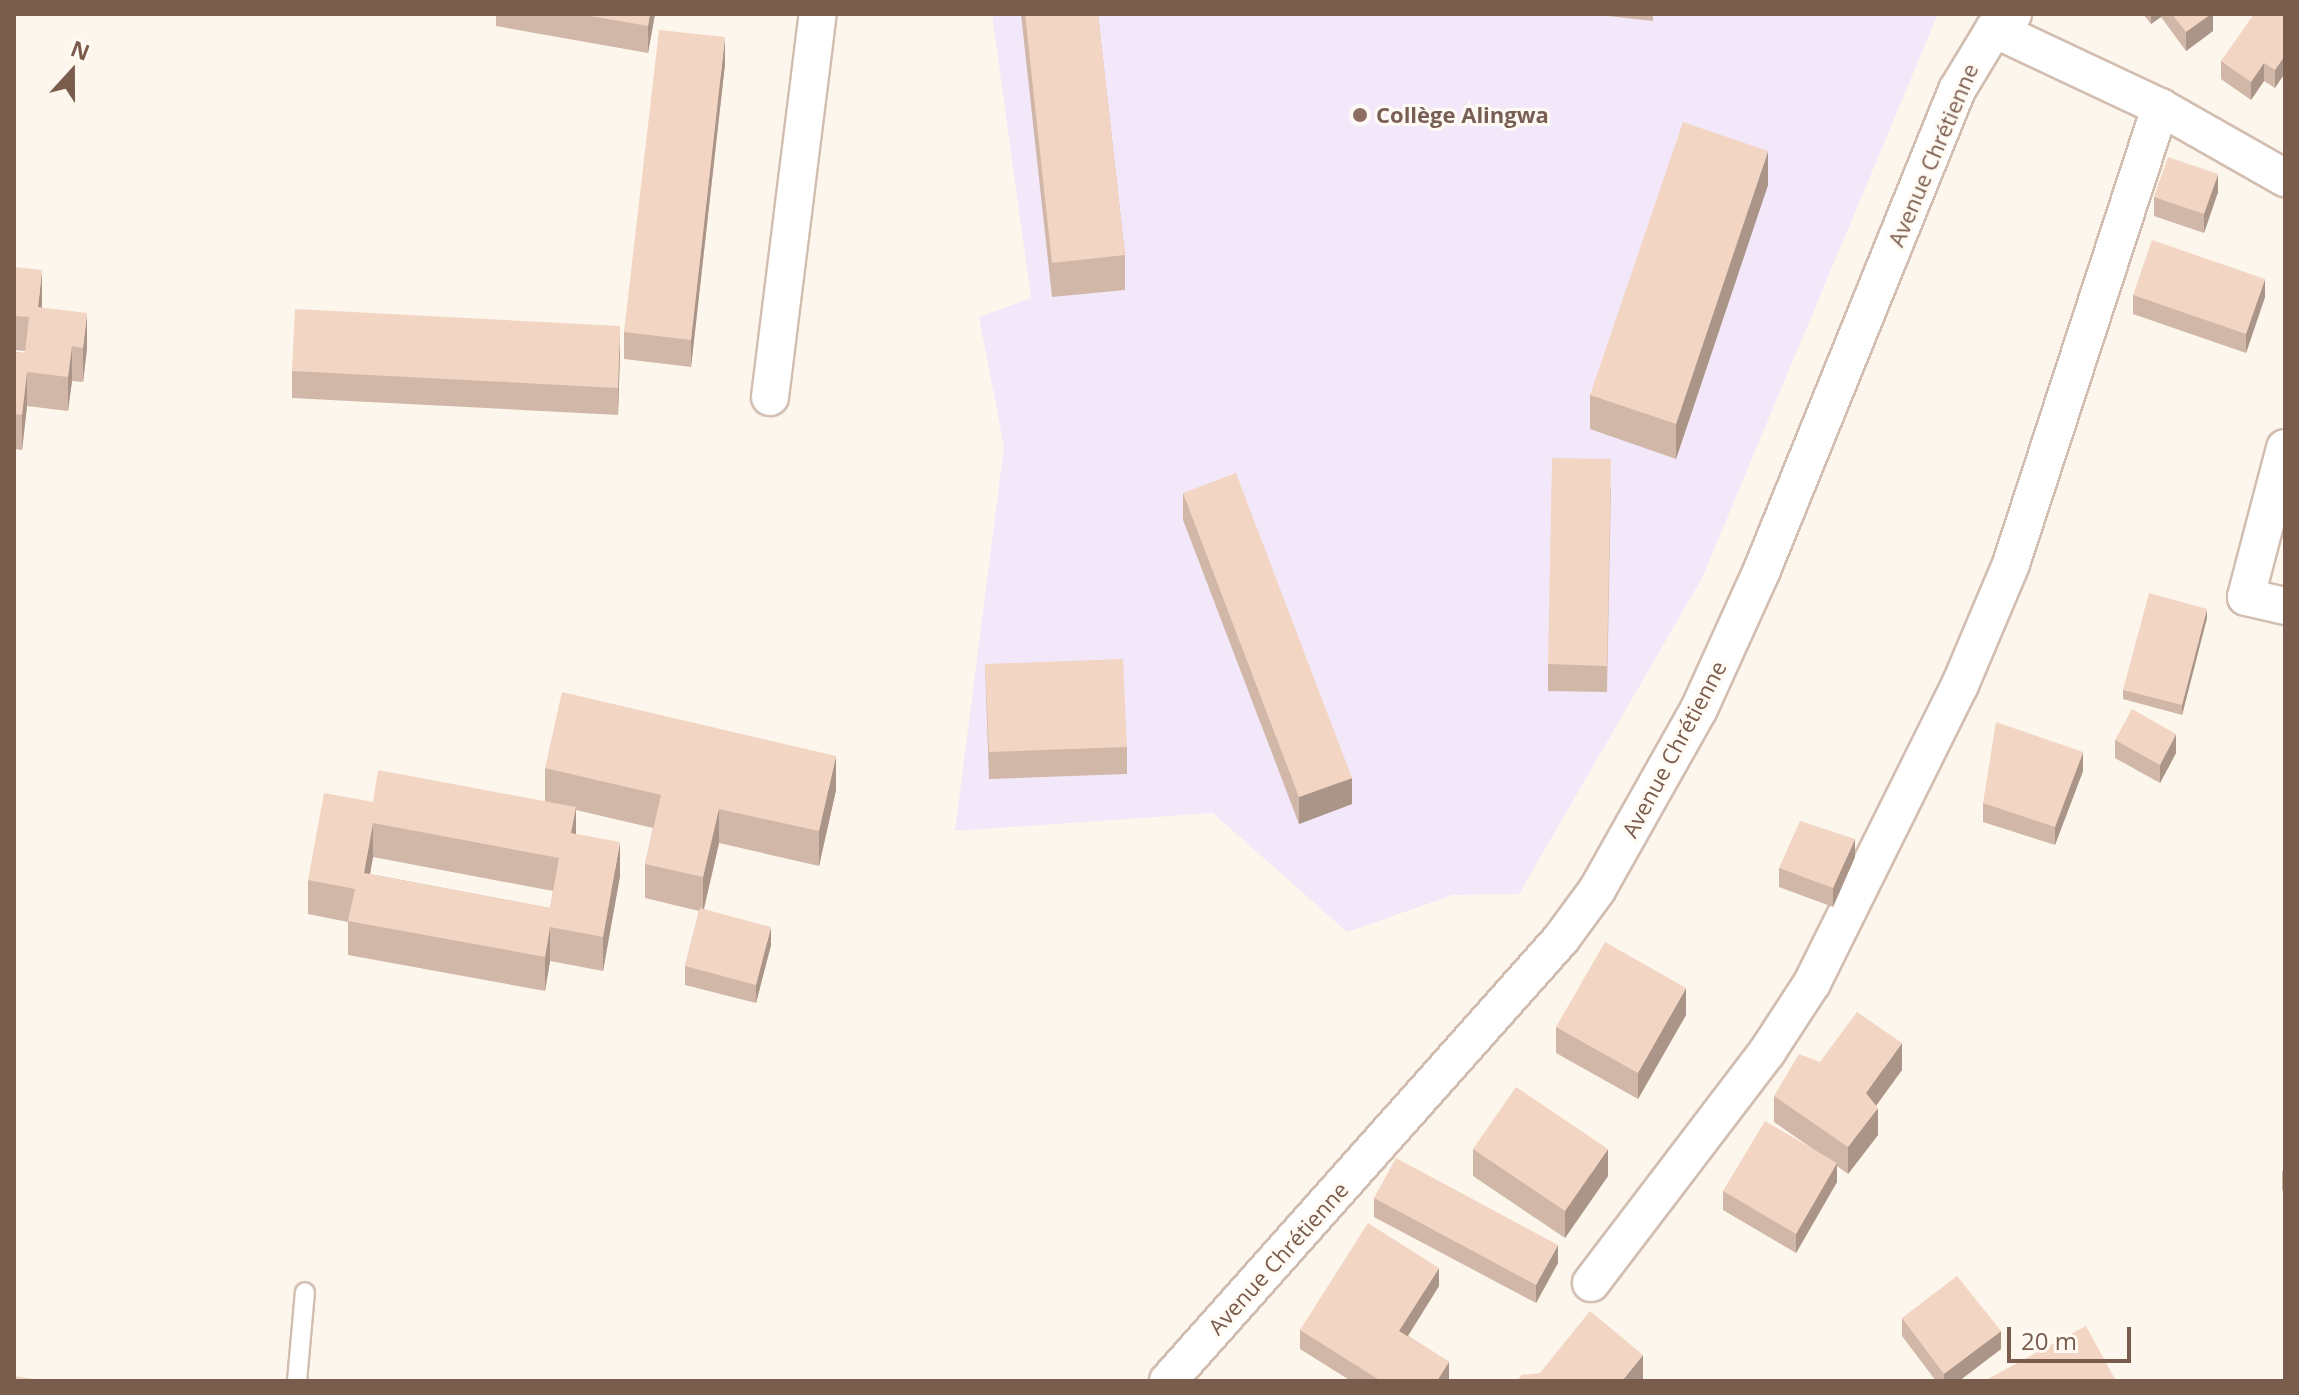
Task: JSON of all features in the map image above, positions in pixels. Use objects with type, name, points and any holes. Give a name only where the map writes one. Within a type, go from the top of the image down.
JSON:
[{"type":"street","points":[[770,397],[818,14]]},
{"type":"street","points":[[2004,21],[2285,178]]},
{"type":"street","name":"Avenue Chrétienne","points":[[1168,1381],[1561,939],[1597,890],[1699,709],[1762,570],[1957,90],[2004,21]]},
{"type":"street","points":[[1591,1283],[1767,1052],[1812,983],[1960,685],[2011,564],[2160,107]]},
{"type":"street","points":[[2285,448],[2246,597],[2285,606]]},
{"type":"lane","points":[[297,1381],[305,1292]]},
{"type":"shaded area","points":[[992,14],[1938,14],[1702,578],[1519,894],[1453,895],[1347,932],[1213,813],[955,831],[1004,447],[979,317],[1031,298]]},
{"type":"building","points":[[579,14],[650,14],[648,26]]},
{"type":"building","points":[[1025,14],[1098,14],[1125,255],[1052,263]]},
{"type":"building","points":[[2172,14],[2211,14],[2186,32]]},
{"type":"building","points":[[2254,14],[2285,14],[2285,55],[2275,70],[2264,63],[2251,82],[2221,61]]},
{"type":"building","points":[[659,30],[725,37],[691,340],[624,332]]},
{"type":"building","points":[[1683,122],[1768,151],[1676,424],[1590,395]]},
{"type":"building","points":[[2168,157],[2218,174],[2204,214],[2154,197]]},
{"type":"building","points":[[2152,240],[2265,279],[2246,334],[2133,295]]},
{"type":"building","points":[[14,267],[42,270],[38,307],[87,313],[83,348],[72,346],[68,377],[27,372],[22,415],[14,414],[14,352],[25,353],[29,317],[14,316]]},
{"type":"building","points":[[295,309],[620,326],[618,388],[292,371]]},
{"type":"building","points":[[1552,458],[1611,459],[1607,666],[1548,664]]},
{"type":"building","points":[[1236,473],[1352,778],[1299,797],[1183,493]]},
{"type":"building","points":[[2149,593],[2207,609],[2182,705],[2123,690]]},
{"type":"building","points":[[1123,659],[1127,747],[989,752],[985,664]]},
{"type":"building","points":[[562,692],[836,756],[819,831],[719,809],[703,877],[645,864],[661,795],[545,768]]},
{"type":"building","points":[[2132,709],[2176,734],[2160,765],[2115,740]]},
{"type":"building","points":[[1996,722],[2083,752],[2055,827],[1983,803]]},
{"type":"building","points":[[378,770],[576,807],[571,833],[620,842],[603,937],[550,927],[545,957],[348,921],[355,889],[308,880],[324,793],[373,802]],"holes":[[[373,823],[559,858],[550,908],[364,873]]]},
{"type":"building","points":[[1800,821],[1855,839],[1833,888],[1779,868]]},
{"type":"building","points":[[700,908],[771,927],[756,985],[685,966]]},
{"type":"building","points":[[1605,942],[1686,988],[1638,1073],[1556,1027]]},
{"type":"building","points":[[1857,1012],[1902,1043],[1866,1093],[1878,1108],[1848,1147],[1774,1096],[1799,1054],[1820,1062]]},
{"type":"building","points":[[1516,1087],[1608,1149],[1565,1211],[1473,1149]]},
{"type":"building","points":[[1765,1121],[1837,1163],[1796,1234],[1723,1191]]},
{"type":"building","points":[[1396,1158],[1558,1245],[1536,1285],[1374,1198]]},
{"type":"building","points":[[1368,1223],[1439,1268],[1399,1331],[1449,1362],[1437,1381],[1381,1381],[1300,1330]]},
{"type":"building","points":[[1957,1276],[2001,1331],[1944,1374],[1902,1318]]},
{"type":"building","points":[[1590,1311],[1643,1355],[1622,1381],[1516,1381],[1522,1375],[1540,1373]]},
{"type":"building","points":[[2086,1326],[2116,1381],[1984,1381]]},
{"type":"building","points":[[14,1376],[47,1381],[14,1381]]},
{"type":"place","name":"Collège Alingwa","points":[[1360,115]]}]
